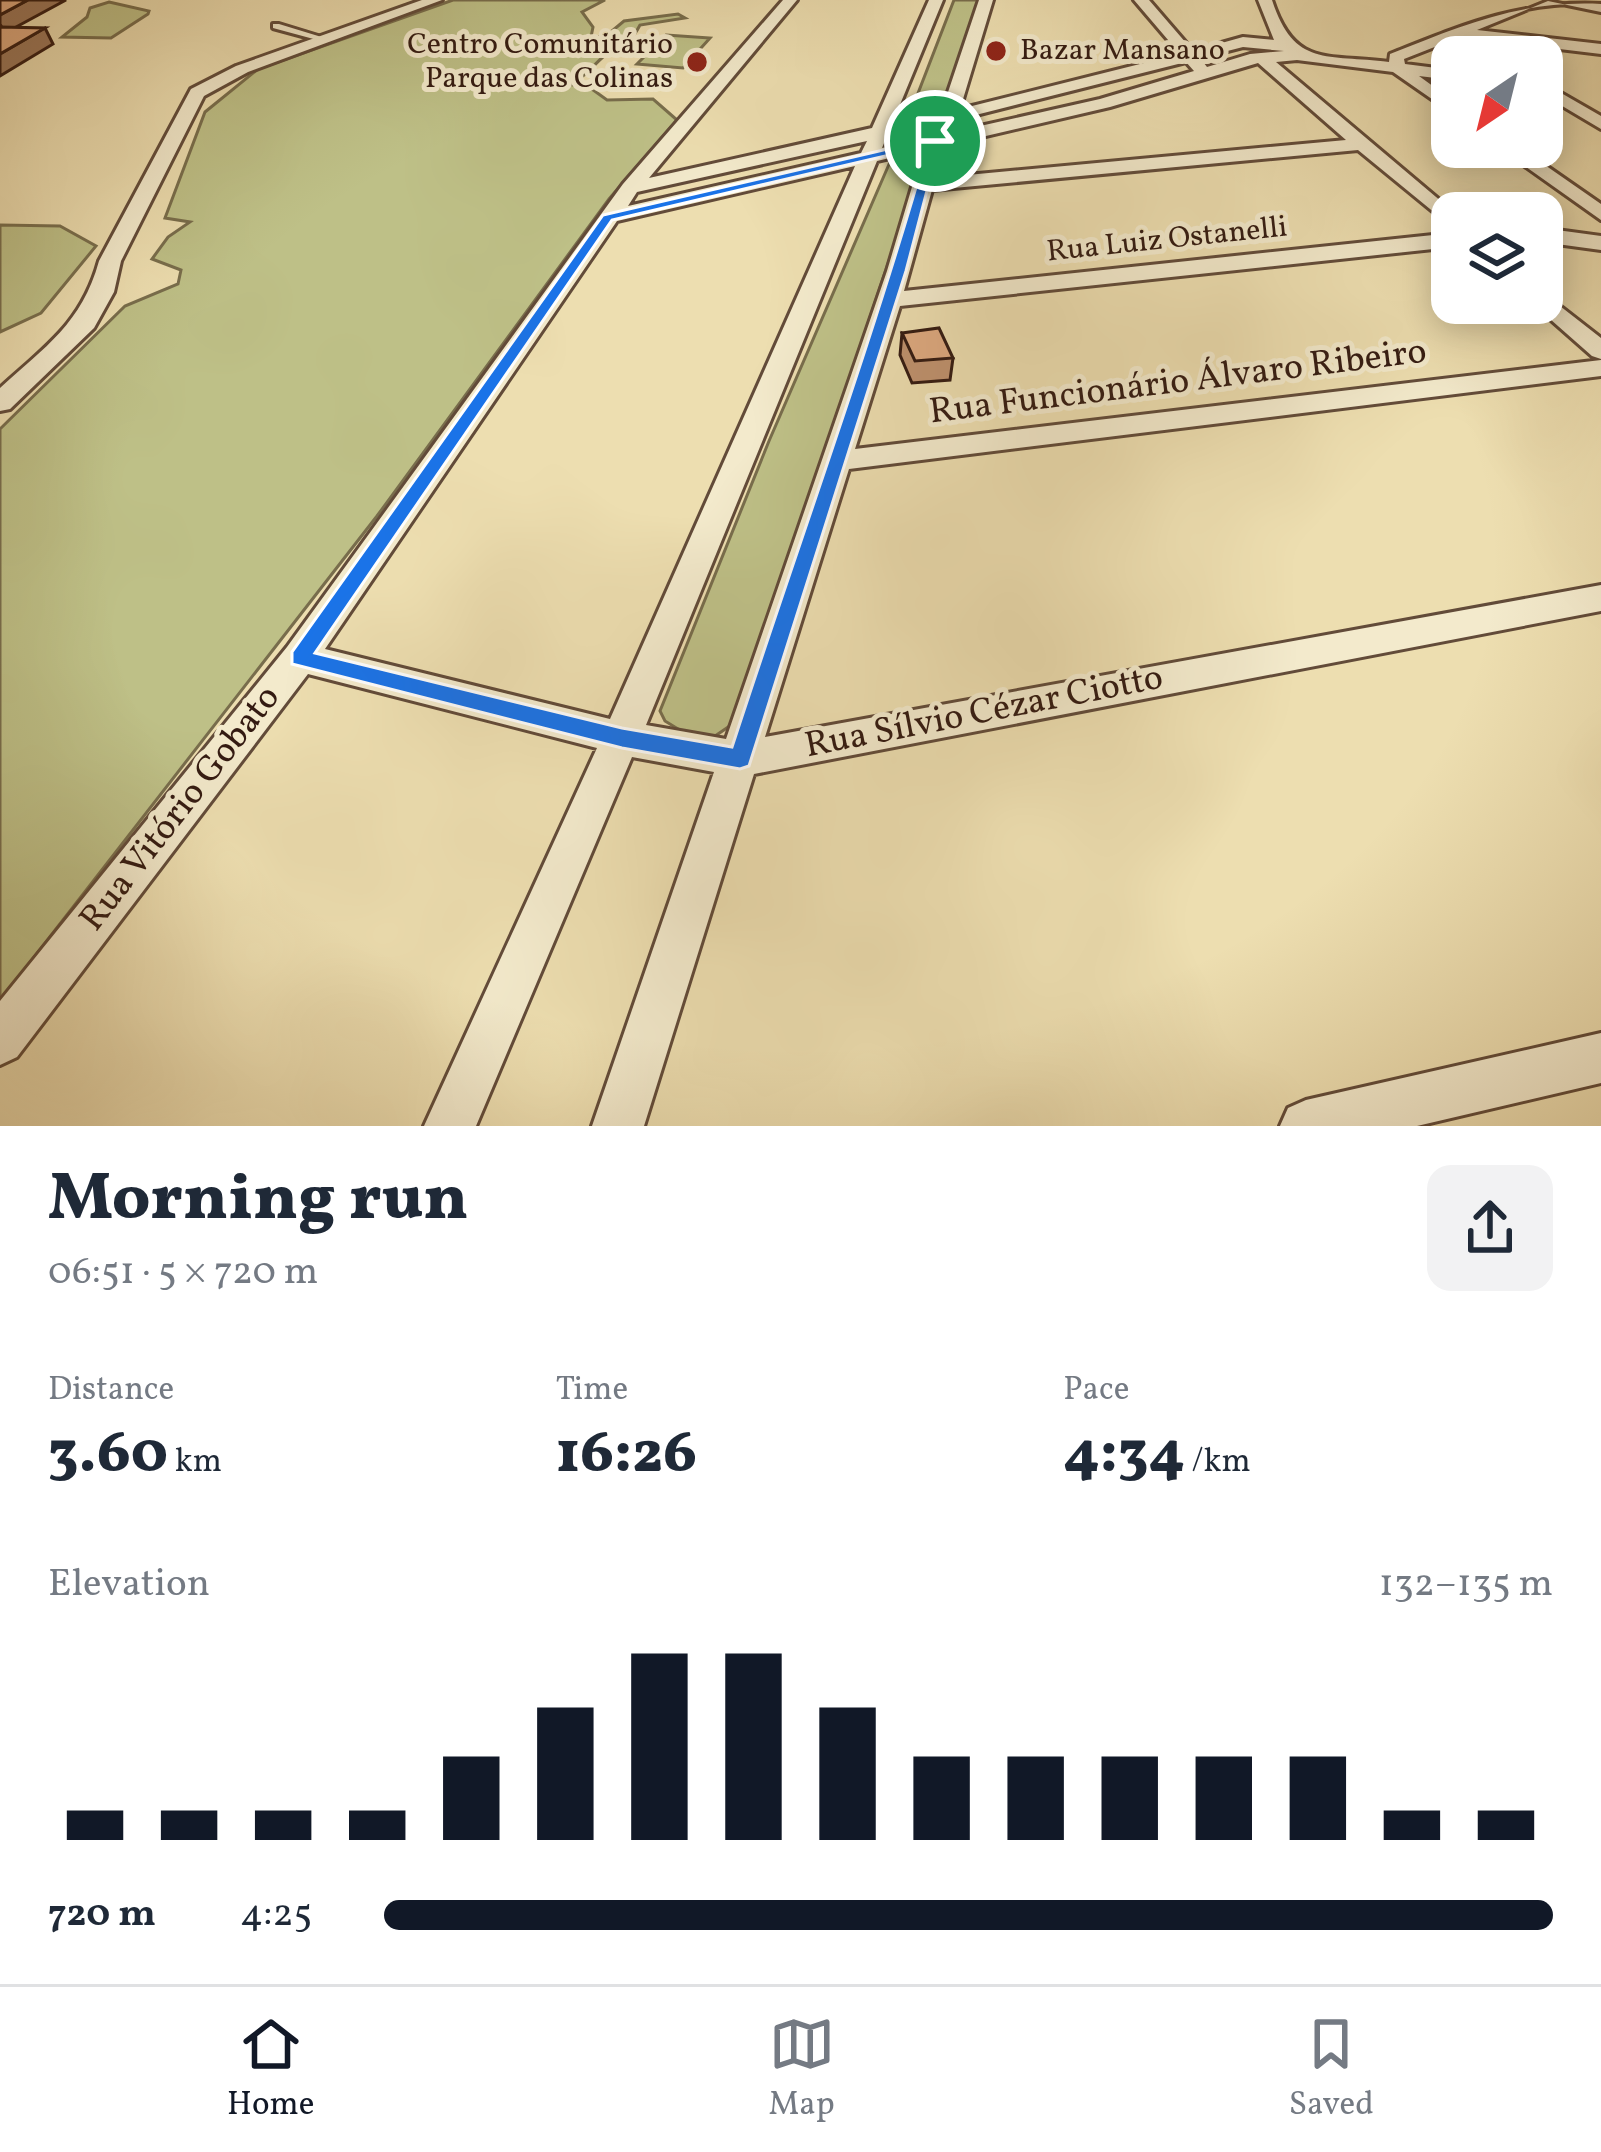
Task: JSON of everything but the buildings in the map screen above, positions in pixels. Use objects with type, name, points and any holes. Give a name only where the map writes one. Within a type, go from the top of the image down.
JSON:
[{"type":"street","points":[[0,403],[81,328],[102,292],[110,261],[197,93],[242,69],[435,0]]},
{"type":"street","name":"Rua Vitório Gobato","points":[[0,1040],[300,658],[630,188],[790,0]]},
{"type":"street","points":[[450,1126],[622,738],[936,0]]},
{"type":"street","points":[[618,1126],[986,0]]},
{"type":"street","points":[[1141,0],[1204,70]]},
{"type":"street","points":[[1265,0],[1286,44]]},
{"type":"street","points":[[1431,92],[1398,68],[1396,57],[1541,0]]},
{"type":"street","points":[[1554,0],[1601,8]]},
{"type":"street","points":[[1454,32],[1601,49]]},
{"type":"street","points":[[942,129],[1181,48],[1243,42],[1286,44],[1431,72]]},
{"type":"street","points":[[608,217],[942,129],[1104,104],[1204,70],[1261,57],[1286,44]]},
{"type":"street","points":[[1261,57],[1431,203]]},
{"type":"street","points":[[1563,89],[1581,91]]},
{"type":"street","points":[[1563,100],[1601,124]]},
{"type":"street","points":[[924,185],[1362,144]]},
{"type":"street","points":[[630,188],[873,145]]},
{"type":"street","points":[[1536,168],[1601,214]]},
{"type":"street","points":[[1563,238],[1601,243]]},
{"type":"street","name":"Rua Luiz Ostanelli","points":[[888,300],[1431,242]]},
{"type":"street","points":[[1563,308],[1601,317]]},
{"type":"street","points":[[1563,317],[1601,351]]},
{"type":"street","name":"Rua Funcionário Álvaro Ribeiro","points":[[836,461],[1601,368]]},
{"type":"street","name":"Rua Sílvio Cézar Ciotto","points":[[300,658],[622,738],[740,759],[1601,598]]},
{"type":"street","points":[[1306,1126],[1601,1058]]},
{"type":"lane","points":[[291,21],[332,37]]},
{"type":"lane","points":[[276,26],[332,37]]},
{"type":"green space","points":[[453,0],[605,0],[582,12],[593,27],[591,37],[606,36],[624,21],[678,14],[685,18],[640,25],[627,42],[566,84],[589,87],[607,100],[653,99],[677,120],[609,199],[377,516],[0,1001],[0,429],[125,306],[178,284],[181,270],[152,259],[168,237],[190,222],[165,218],[205,112],[258,69]]},
{"type":"green space","points":[[954,0],[980,0],[943,113],[925,118],[910,114]]},
{"type":"green space","points":[[109,2],[149,11],[111,38],[62,37],[87,17],[90,8]]},
{"type":"green space","points":[[666,35],[710,38],[683,68],[637,64]]},
{"type":"green space","points":[[890,162],[921,165],[734,723],[715,736],[696,740],[665,721],[660,711],[769,441]]},
{"type":"green space","points":[[0,225],[60,226],[96,246],[41,313],[0,332]]},
{"type":"place","name":"Bazar Mansano","points":[[996,51]]},
{"type":"place","name":"Centro Comunitário Parque das Colinas","points":[[697,62]]},
{"type":"route","points":[[935,141],[899,271],[740,759],[622,738],[300,658],[608,217],[935,141]]}]
